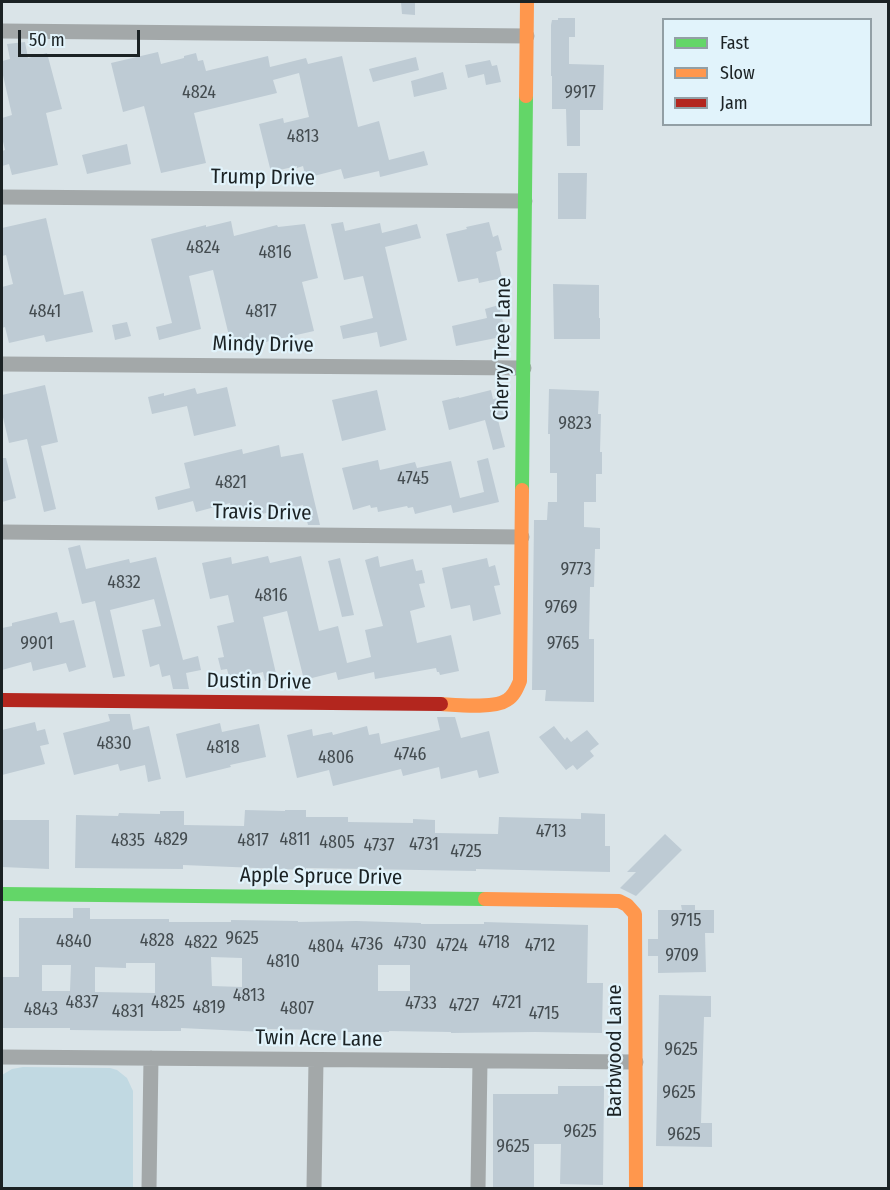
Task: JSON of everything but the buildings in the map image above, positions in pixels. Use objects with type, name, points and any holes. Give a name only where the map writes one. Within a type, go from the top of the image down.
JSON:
[{"type":"street","name":"Cherry Tree Lane","points":[[513,696],[520,681],[528,2]]},
{"type":"street","points":[[2,31],[527,36]]},
{"type":"street","name":"Trump Drive","points":[[2,197],[525,201]]},
{"type":"street","name":"Mindy Drive","points":[[2,364],[524,368]]},
{"type":"street","name":"Travis Drive","points":[[2,532],[522,537]]},
{"type":"street","name":"Dustin Drive","points":[[2,700],[491,705],[503,703],[513,696]]},
{"type":"street","name":"Apple Spruce Drive","points":[[2,894],[619,902],[627,905],[636,914]]},
{"type":"street","name":"Barbwood Lane","points":[[636,914],[636,1188]]},
{"type":"street","name":"Twin Acre Lane","points":[[2,1057],[636,1062]]},
{"type":"street","points":[[149,1188],[151,1058]]},
{"type":"street","points":[[314,1188],[316,1060]]},
{"type":"street","points":[[478,1188],[480,1061]]},
{"type":"shaded area","points":[[23,1067],[110,1068],[117,1070],[127,1078],[133,1091],[133,1188],[2,1188],[2,1075],[12,1069]]},
{"type":"traffic: fast","points":[[522,490],[526,96]]},
{"type":"traffic: fast","points":[[2,894],[485,899]]},
{"type":"traffic: slow","points":[[526,96],[527,2]]},
{"type":"traffic: slow","points":[[441,704],[475,706],[501,703],[512,696],[520,681],[522,490]]},
{"type":"traffic: slow","points":[[485,899],[619,901],[627,905],[635,914],[636,1188]]},
{"type":"traffic: jam","points":[[2,700],[441,704]]}]
